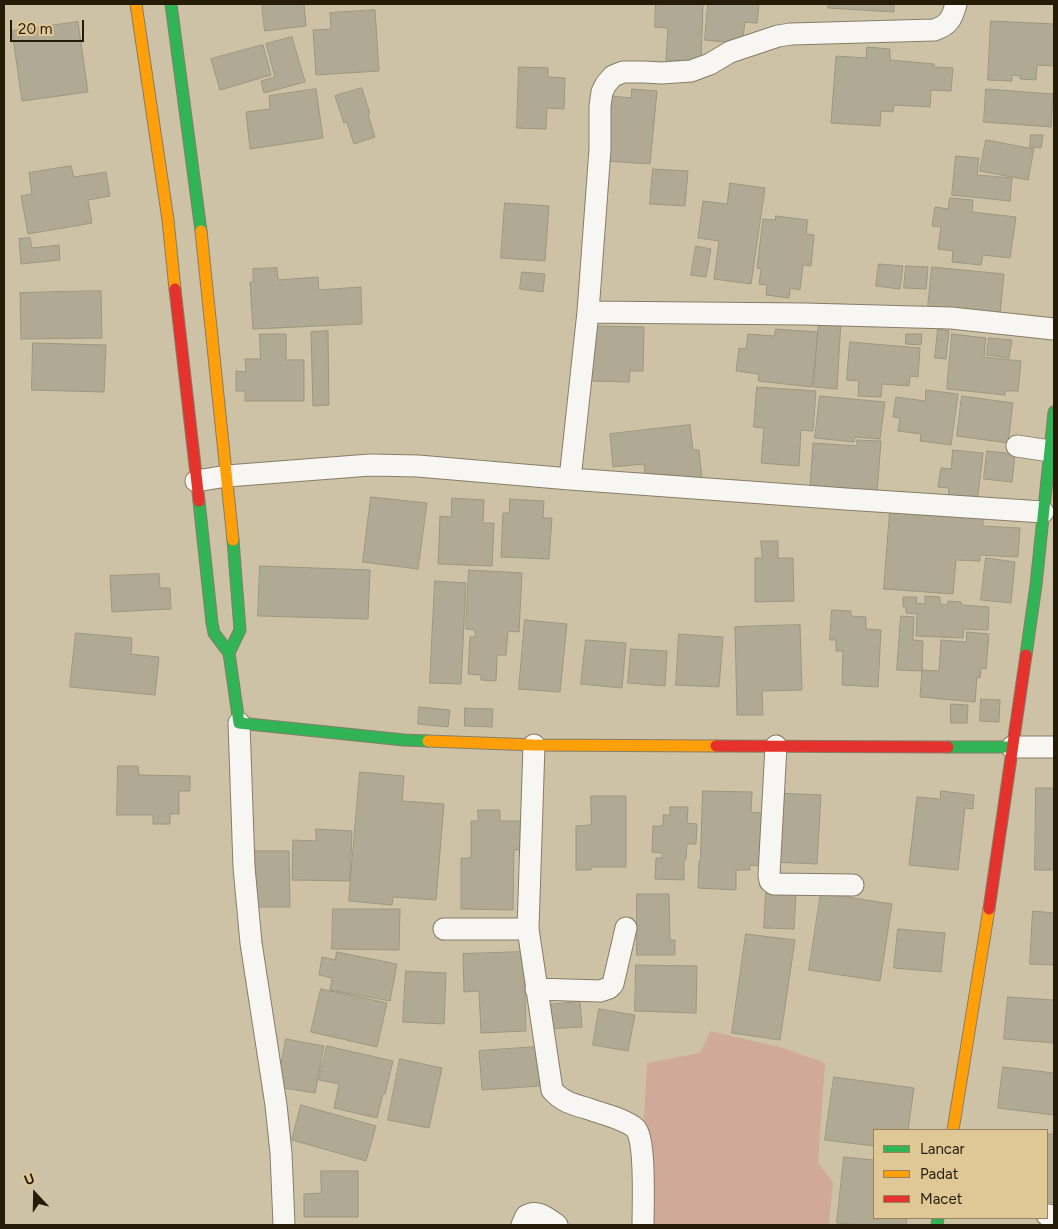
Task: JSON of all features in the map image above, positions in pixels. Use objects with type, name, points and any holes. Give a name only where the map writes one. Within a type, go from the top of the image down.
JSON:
[{"type":"street","points":[[136,4],[168,220],[212,623],[214,633],[229,653],[240,723],[245,876],[251,942],[276,1105],[281,1152],[284,1225]]},
{"type":"street","points":[[171,4],[198,205],[227,476],[240,630],[229,653]]},
{"type":"street","points":[[570,479],[588,312],[600,150],[600,106],[602,92],[606,84],[613,76],[624,72],[662,73],[691,71],[710,64],[730,52],[778,36],[934,30],[944,27],[948,23],[956,4]]},
{"type":"street","points":[[588,312],[805,314],[941,318],[1054,329]]},
{"type":"street","points":[[953,1129],[992,888],[1036,585],[1054,412]]},
{"type":"street","points":[[1017,446],[1050,451]]},
{"type":"street","points":[[196,481],[227,476],[370,465],[418,466],[846,500],[1043,512]]},
{"type":"street","points":[[240,723],[404,740],[534,745],[1054,747]]},
{"type":"street","points":[[534,745],[528,929],[552,1090],[558,1097],[566,1101],[617,1119],[634,1127],[639,1132],[643,1167],[643,1225]]},
{"type":"street","points":[[776,746],[770,881],[774,884],[853,885]]},
{"type":"street","points":[[536,989],[600,991],[609,988],[614,984],[626,928]]},
{"type":"street","points":[[444,929],[528,929]]},
{"type":"street","points":[[522,1225],[526,1216],[535,1212],[557,1225]]},
{"type":"shaded area","points":[[710,1031],[783,1048],[825,1063],[818,1163],[833,1182],[829,1225],[651,1225],[644,1118],[647,1063],[700,1053]]},
{"type":"building","points":[[262,4],[304,4],[306,26],[265,31]]},
{"type":"building","points":[[656,4],[703,4],[701,61],[666,60],[668,28],[655,27]]},
{"type":"building","points":[[708,4],[759,4],[757,23],[745,22],[742,44],[705,40]]},
{"type":"building","points":[[829,4],[894,4],[894,12],[828,8]]},
{"type":"building","points":[[375,10],[379,71],[316,75],[313,30],[331,29],[330,13]]},
{"type":"building","points":[[991,21],[1054,24],[1054,66],[1037,65],[1036,80],[1020,79],[1020,76],[1012,75],[1012,81],[988,80]]},
{"type":"building","points":[[78,22],[88,92],[22,101],[12,31]]},
{"type":"building","points":[[292,37],[305,82],[264,93],[261,81],[275,77],[266,44]]},
{"type":"building","points":[[263,45],[271,75],[220,90],[211,59]]},
{"type":"building","points":[[867,47],[890,49],[890,60],[934,64],[934,67],[953,68],[951,91],[931,90],[930,107],[894,105],[893,112],[881,111],[880,126],[831,123],[836,56],[866,58]]},
{"type":"building","points":[[519,67],[548,68],[548,77],[565,78],[564,109],[547,108],[546,129],[517,128]]},
{"type":"building","points":[[362,88],[375,137],[354,144],[347,122],[344,123],[335,96]]},
{"type":"building","points":[[316,89],[323,138],[250,149],[246,112],[270,109],[269,96]]},
{"type":"building","points":[[632,89],[657,91],[650,164],[605,161],[611,96],[631,98]]},
{"type":"building","points":[[986,89],[1053,94],[1051,127],[984,122]]},
{"type":"building","points":[[1031,135],[1043,135],[1041,148],[1030,147]]},
{"type":"building","points":[[986,140],[1034,149],[1028,180],[980,171]]},
{"type":"building","points":[[956,156],[979,158],[977,175],[1012,178],[1010,201],[952,195]]},
{"type":"building","points":[[71,166],[74,177],[106,172],[110,196],[88,200],[92,223],[28,234],[21,196],[32,194],[29,173]]},
{"type":"building","points":[[653,169],[688,171],[685,206],[650,204]]},
{"type":"building","points":[[730,183],[765,188],[751,284],[714,279],[719,241],[698,238],[703,201],[727,204]]},
{"type":"building","points":[[950,198],[973,200],[972,212],[1016,217],[1010,258],[983,255],[981,265],[952,262],[953,251],[938,249],[941,227],[932,226],[935,207],[948,209]]},
{"type":"building","points":[[505,203],[549,206],[545,261],[501,258]]},
{"type":"building","points":[[776,216],[808,220],[806,234],[814,235],[811,266],[803,265],[800,290],[790,288],[789,298],[766,295],[767,285],[759,284],[761,269],[757,268],[763,219],[775,220]]},
{"type":"building","points":[[30,238],[32,248],[59,245],[60,260],[21,264],[19,239]]},
{"type":"building","points":[[696,246],[711,249],[706,277],[691,275]]},
{"type":"building","points":[[879,264],[903,266],[900,289],[876,286]]},
{"type":"building","points":[[906,266],[928,267],[926,289],[904,288]]},
{"type":"building","points":[[932,267],[1004,274],[1000,314],[928,307]]},
{"type":"building","points":[[277,268],[278,280],[318,277],[319,290],[361,287],[362,324],[253,329],[250,282],[253,282],[253,269]]},
{"type":"building","points":[[522,272],[545,274],[543,292],[520,289]]},
{"type":"building","points":[[101,291],[102,338],[21,339],[20,293]]},
{"type":"building","points":[[819,320],[841,321],[837,389],[814,387]]},
{"type":"building","points":[[591,326],[644,327],[643,371],[630,371],[629,382],[588,381]]},
{"type":"building","points":[[776,329],[818,332],[812,387],[758,381],[759,374],[736,371],[739,348],[746,349],[748,334],[774,336]]},
{"type":"building","points":[[938,329],[949,331],[946,359],[935,358]]},
{"type":"building","points":[[328,331],[329,405],[313,406],[311,332]]},
{"type":"building","points":[[260,334],[286,334],[286,360],[304,360],[304,401],[245,401],[245,391],[236,391],[236,371],[246,372],[245,359],[260,359]]},
{"type":"building","points":[[906,334],[922,334],[921,345],[906,344]]},
{"type":"building","points":[[952,334],[986,338],[984,357],[1021,361],[1018,391],[1005,391],[1005,395],[947,389]]},
{"type":"building","points":[[989,338],[1012,340],[1009,358],[987,355]]},
{"type":"building","points":[[850,342],[920,348],[918,377],[910,376],[909,386],[882,384],[881,397],[858,396],[859,381],[847,380]]},
{"type":"building","points":[[33,343],[106,345],[104,392],[32,390]]},
{"type":"building","points":[[757,387],[816,391],[813,431],[801,430],[799,466],[761,463],[764,428],[754,427]]},
{"type":"building","points":[[926,390],[958,394],[951,445],[920,441],[921,434],[898,431],[900,418],[893,417],[896,397],[925,401]]},
{"type":"building","points":[[820,396],[885,402],[880,439],[855,437],[854,442],[815,438]]},
{"type":"building","points":[[962,396],[1013,403],[1008,443],[957,436]]},
{"type":"building","points":[[690,425],[693,450],[699,450],[702,479],[672,483],[671,474],[645,476],[644,464],[613,467],[610,434]]},
{"type":"building","points":[[857,440],[881,441],[877,493],[810,488],[813,443],[857,446]]},
{"type":"building","points":[[953,450],[983,453],[977,503],[948,500],[949,488],[938,487],[941,468],[951,469]]},
{"type":"building","points":[[987,451],[1015,454],[1012,482],[984,479]]},
{"type":"building","points":[[371,497],[427,503],[418,569],[363,562]]},
{"type":"building","points":[[452,498],[484,500],[483,523],[494,523],[492,566],[438,564],[440,516],[451,517]]},
{"type":"building","points":[[510,499],[544,501],[543,518],[552,518],[549,559],[501,557],[503,513],[509,513]]},
{"type":"building","points":[[890,512],[983,518],[983,526],[1020,528],[1018,557],[980,555],[980,561],[956,560],[953,594],[884,589]]},
{"type":"building","points":[[761,541],[778,541],[778,558],[793,558],[794,601],[755,602],[755,558],[762,558]]},
{"type":"building","points":[[986,558],[1015,562],[1011,603],[981,600]]},
{"type":"building","points":[[260,566],[370,570],[368,619],[258,616]]},
{"type":"building","points":[[469,570],[522,573],[519,632],[508,631],[506,655],[497,655],[496,681],[481,680],[481,675],[468,674],[470,637],[475,637],[475,630],[466,629]]},
{"type":"building","points":[[159,574],[160,588],[170,588],[171,609],[112,612],[110,576]]},
{"type":"building","points":[[435,581],[466,583],[461,684],[430,683]]},
{"type":"building","points":[[925,596],[940,597],[940,604],[947,605],[948,601],[961,602],[962,605],[989,607],[988,630],[964,629],[963,638],[916,636],[917,614],[906,613],[906,607],[903,607],[903,597],[917,597],[916,603],[925,604]]},
{"type":"building","points":[[832,610],[851,611],[851,616],[866,617],[866,629],[881,630],[878,687],[842,685],[843,651],[836,651],[836,640],[830,640]]},
{"type":"building","points":[[901,616],[914,617],[913,640],[923,641],[922,671],[897,670]]},
{"type":"building","points":[[525,620],[567,624],[560,692],[519,689]]},
{"type":"building","points":[[800,625],[802,690],[762,691],[763,715],[737,715],[735,627]]},
{"type":"building","points":[[967,632],[989,634],[986,669],[981,668],[980,678],[977,677],[975,702],[920,697],[922,670],[939,671],[941,640],[966,642]]},
{"type":"building","points":[[76,633],[132,638],[131,654],[159,657],[155,695],[70,687]]},
{"type":"building","points":[[679,634],[723,637],[719,687],[676,685]]},
{"type":"building","points":[[586,640],[626,643],[622,688],[581,684]]},
{"type":"building","points":[[631,649],[667,651],[665,686],[628,683]]},
{"type":"building","points":[[981,699],[1000,700],[999,722],[980,721]]},
{"type":"building","points":[[951,704],[968,705],[967,723],[951,723]]},
{"type":"building","points":[[419,707],[450,710],[448,727],[418,724]]},
{"type":"building","points":[[465,708],[493,709],[492,727],[465,726]]},
{"type":"building","points":[[118,766],[138,766],[139,775],[190,776],[190,791],[179,791],[179,814],[170,814],[170,824],[153,824],[153,815],[117,815]]},
{"type":"building","points":[[360,772],[404,776],[402,801],[444,804],[436,900],[393,897],[392,905],[349,901]]},
{"type":"building","points":[[1036,788],[1054,788],[1054,870],[1035,870]]},
{"type":"building","points":[[703,791],[752,792],[751,812],[763,813],[760,866],[750,865],[750,870],[736,870],[736,890],[698,888]]},
{"type":"building","points":[[941,791],[974,795],[973,809],[965,808],[958,870],[909,865],[917,797],[940,799]]},
{"type":"building","points":[[776,793],[821,795],[817,864],[772,862]]},
{"type":"building","points":[[591,796],[626,796],[626,867],[591,867],[591,870],[576,870],[576,826],[591,825]]},
{"type":"building","points":[[670,807],[688,807],[687,823],[697,824],[696,844],[687,844],[686,859],[684,860],[684,880],[655,879],[656,858],[662,858],[662,853],[652,852],[653,826],[663,826],[663,815],[670,815]]},
{"type":"building","points":[[478,810],[500,810],[500,821],[523,821],[523,850],[514,850],[513,910],[461,909],[461,858],[471,858],[471,821],[478,821]]},
{"type":"building","points":[[316,829],[352,831],[350,881],[292,880],[293,840],[316,841]]},
{"type":"building","points":[[255,851],[289,851],[290,907],[256,907]]},
{"type":"building","points":[[766,893],[796,894],[794,929],[764,928]]},
{"type":"building","points":[[821,893],[892,904],[880,981],[809,970]]},
{"type":"building","points":[[637,894],[669,894],[670,940],[675,940],[675,955],[637,955]]},
{"type":"building","points":[[333,909],[400,909],[399,950],[332,949]]},
{"type":"building","points":[[1033,911],[1054,913],[1054,965],[1030,964]]},
{"type":"building","points":[[898,929],[945,933],[941,972],[894,968]]},
{"type":"building","points":[[746,934],[795,940],[780,1040],[732,1033]]},
{"type":"building","points":[[337,952],[397,964],[390,1001],[330,990],[332,978],[319,975],[322,957],[335,960]]},
{"type":"building","points":[[524,952],[526,1031],[481,1033],[479,991],[464,992],[463,954]]},
{"type":"building","points":[[636,965],[697,966],[696,1013],[635,1011]]},
{"type":"building","points":[[406,971],[446,973],[444,1024],[403,1022]]},
{"type":"building","points":[[321,989],[387,1003],[377,1047],[311,1032]]},
{"type":"building","points":[[1008,997],[1054,1000],[1054,1043],[1004,1039]]},
{"type":"building","points":[[580,1002],[582,1027],[547,1029],[545,1005]]},
{"type":"building","points":[[599,1009],[635,1015],[628,1051],[593,1045]]},
{"type":"building","points":[[286,1039],[324,1046],[315,1093],[277,1087]]},
{"type":"building","points":[[327,1046],[393,1061],[377,1118],[334,1108],[339,1084],[319,1080]]},
{"type":"building","points":[[537,1047],[540,1086],[482,1090],[479,1051]]},
{"type":"building","points":[[400,1059],[442,1068],[429,1128],[388,1120]]},
{"type":"building","points":[[1003,1067],[1054,1073],[1054,1115],[998,1108]]},
{"type":"building","points":[[834,1077],[914,1088],[908,1129],[873,1129],[873,1146],[825,1140]]},
{"type":"building","points":[[301,1105],[376,1126],[366,1161],[292,1140]]},
{"type":"building","points":[[1048,1134],[1054,1134],[1054,1203],[1048,1202]]},
{"type":"building","points":[[844,1157],[873,1160],[873,1219],[907,1219],[906,1225],[837,1223]]},
{"type":"building","points":[[321,1171],[358,1171],[358,1217],[304,1217],[304,1194],[321,1193]]},
{"type":"traffic: fast","points":[[171,4],[201,231]]},
{"type":"traffic: fast","points":[[1026,655],[1036,585],[1054,412]]},
{"type":"traffic: fast","points":[[199,501],[212,623],[214,633],[229,653],[239,723],[428,741]]},
{"type":"traffic: fast","points":[[229,653],[240,630],[233,540]]},
{"type":"traffic: fast","points":[[948,747],[1012,747]]},
{"type":"traffic: fast","points":[[937,1225],[938,1219]]},
{"type":"traffic: slow","points":[[136,4],[168,220],[175,289]]},
{"type":"traffic: slow","points":[[201,231],[233,540]]},
{"type":"traffic: slow","points":[[428,741],[534,745],[716,746]]},
{"type":"traffic: slow","points":[[953,1129],[989,909]]},
{"type":"traffic: jam","points":[[175,289],[199,501]]},
{"type":"traffic: jam","points":[[989,909],[1026,655]]},
{"type":"traffic: jam","points":[[716,746],[948,747]]}]
